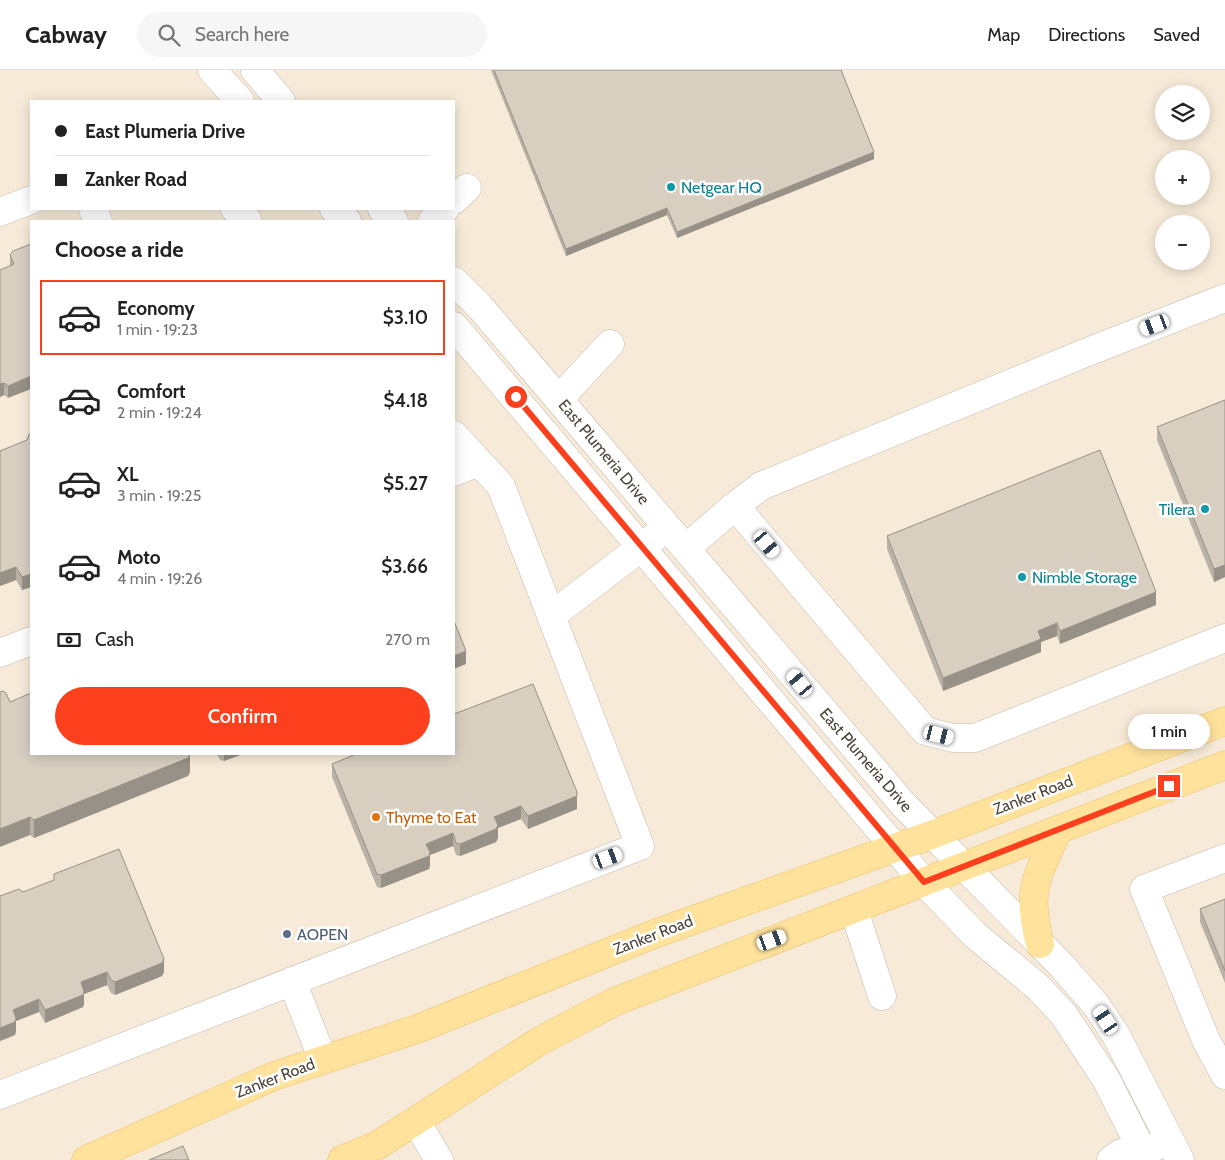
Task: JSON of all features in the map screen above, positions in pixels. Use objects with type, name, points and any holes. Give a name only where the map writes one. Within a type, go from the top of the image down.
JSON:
[{"type":"main road","name":"Zanker Road","points":[[86,1160],[274,1076],[417,1029],[654,934],[934,834],[1225,721]]},
{"type":"main road","points":[[342,1160],[378,1145],[538,1042],[614,1002],[697,968],[854,910],[1225,765]]},
{"type":"main road","points":[[1040,944],[1033,919],[1032,896],[1040,870],[1058,830]]},
{"type":"street","points":[[212,70],[239,100]]},
{"type":"street","points":[[255,70],[281,100]]},
{"type":"street","points":[[0,212],[30,200]]},
{"type":"street","points":[[236,210],[247,220]]},
{"type":"street","points":[[335,210],[346,220]]},
{"type":"street","points":[[383,210],[393,220]]},
{"type":"street","points":[[433,220],[444,210]]},
{"type":"street","name":"East Plumeria Drive","points":[[455,282],[481,308],[902,803],[1040,944],[1096,1005],[1111,1028],[1174,1150]]},
{"type":"street","points":[[686,548],[735,506],[762,486],[1085,353],[1225,298]]},
{"type":"street","name":"East Plumeria Drive","points":[[455,327],[643,547],[924,882],[975,935],[1039,988],[1064,1015],[1106,1079],[1145,1156]]},
{"type":"street","points":[[559,399],[610,344]]},
{"type":"street","points":[[0,1095],[640,846],[501,486],[455,436]]},
{"type":"street","points":[[455,472],[479,462]]},
{"type":"street","points":[[735,506],[925,731],[953,738],[975,738],[1225,638]]},
{"type":"street","points":[[551,616],[667,527]]},
{"type":"street","points":[[0,653],[30,641]]},
{"type":"street","points":[[1225,858],[1144,888],[1206,1040],[1225,1075]]},
{"type":"street","points":[[854,910],[882,996]]},
{"type":"street","points":[[292,981],[323,1060]]},
{"type":"street","points":[[416,1121],[439,1160]]},
{"type":"street","points":[[1111,1160],[1121,1153],[1145,1156],[1174,1150]]},
{"type":"shaded area","points":[[0,70],[1225,70],[1225,1160],[0,1160]]},
{"type":"building","name":"Netgear HQ","points":[[494,70],[841,70],[874,152],[677,232],[667,208],[566,249]]},
{"type":"building","points":[[30,244],[30,376],[8,386],[4,383],[0,384],[0,270],[14,264],[10,255],[13,251]]},
{"type":"building","name":"Tilera","points":[[1225,400],[1225,565],[1214,569],[1157,427]]},
{"type":"building","points":[[29,434],[30,574],[22,577],[16,567],[0,573],[0,451],[27,440]]},
{"type":"building","name":"Nimble Storage","points":[[1100,450],[1156,592],[1060,631],[1057,623],[1038,631],[1041,639],[943,678],[887,536]]},
{"type":"building","points":[[455,624],[466,651],[455,656]]},
{"type":"building","points":[[533,684],[577,796],[528,816],[521,806],[494,817],[498,825],[496,829],[460,844],[456,843],[453,833],[426,844],[430,852],[429,856],[381,875],[377,874],[332,764],[354,755],[455,755],[455,714]]},
{"type":"building","points":[[0,692],[6,693],[10,702],[30,693],[30,755],[190,755],[188,758],[34,820],[30,817],[0,829]]},
{"type":"building","points":[[119,849],[164,959],[162,963],[115,982],[111,980],[107,972],[81,982],[83,995],[45,1010],[39,999],[13,1010],[16,1018],[15,1022],[0,1028],[0,896],[19,889],[23,892],[54,880],[54,874]]},
{"type":"building","points":[[1225,899],[1225,971],[1200,909]]},
{"type":"building","points":[[183,1146],[189,1160],[149,1160]]},
{"type":"place","name":"Netgear HQ","points":[[671,187]]},
{"type":"place","name":"Tilera","points":[[1205,509]]},
{"type":"place","name":"Nimble Storage","points":[[1022,577]]},
{"type":"place","name":"Thyme to Eat","points":[[376,817]]},
{"type":"place","name":"AOPEN","points":[[287,934]]},
{"type":"route","points":[[516,397],[924,882],[1169,786]]}]
